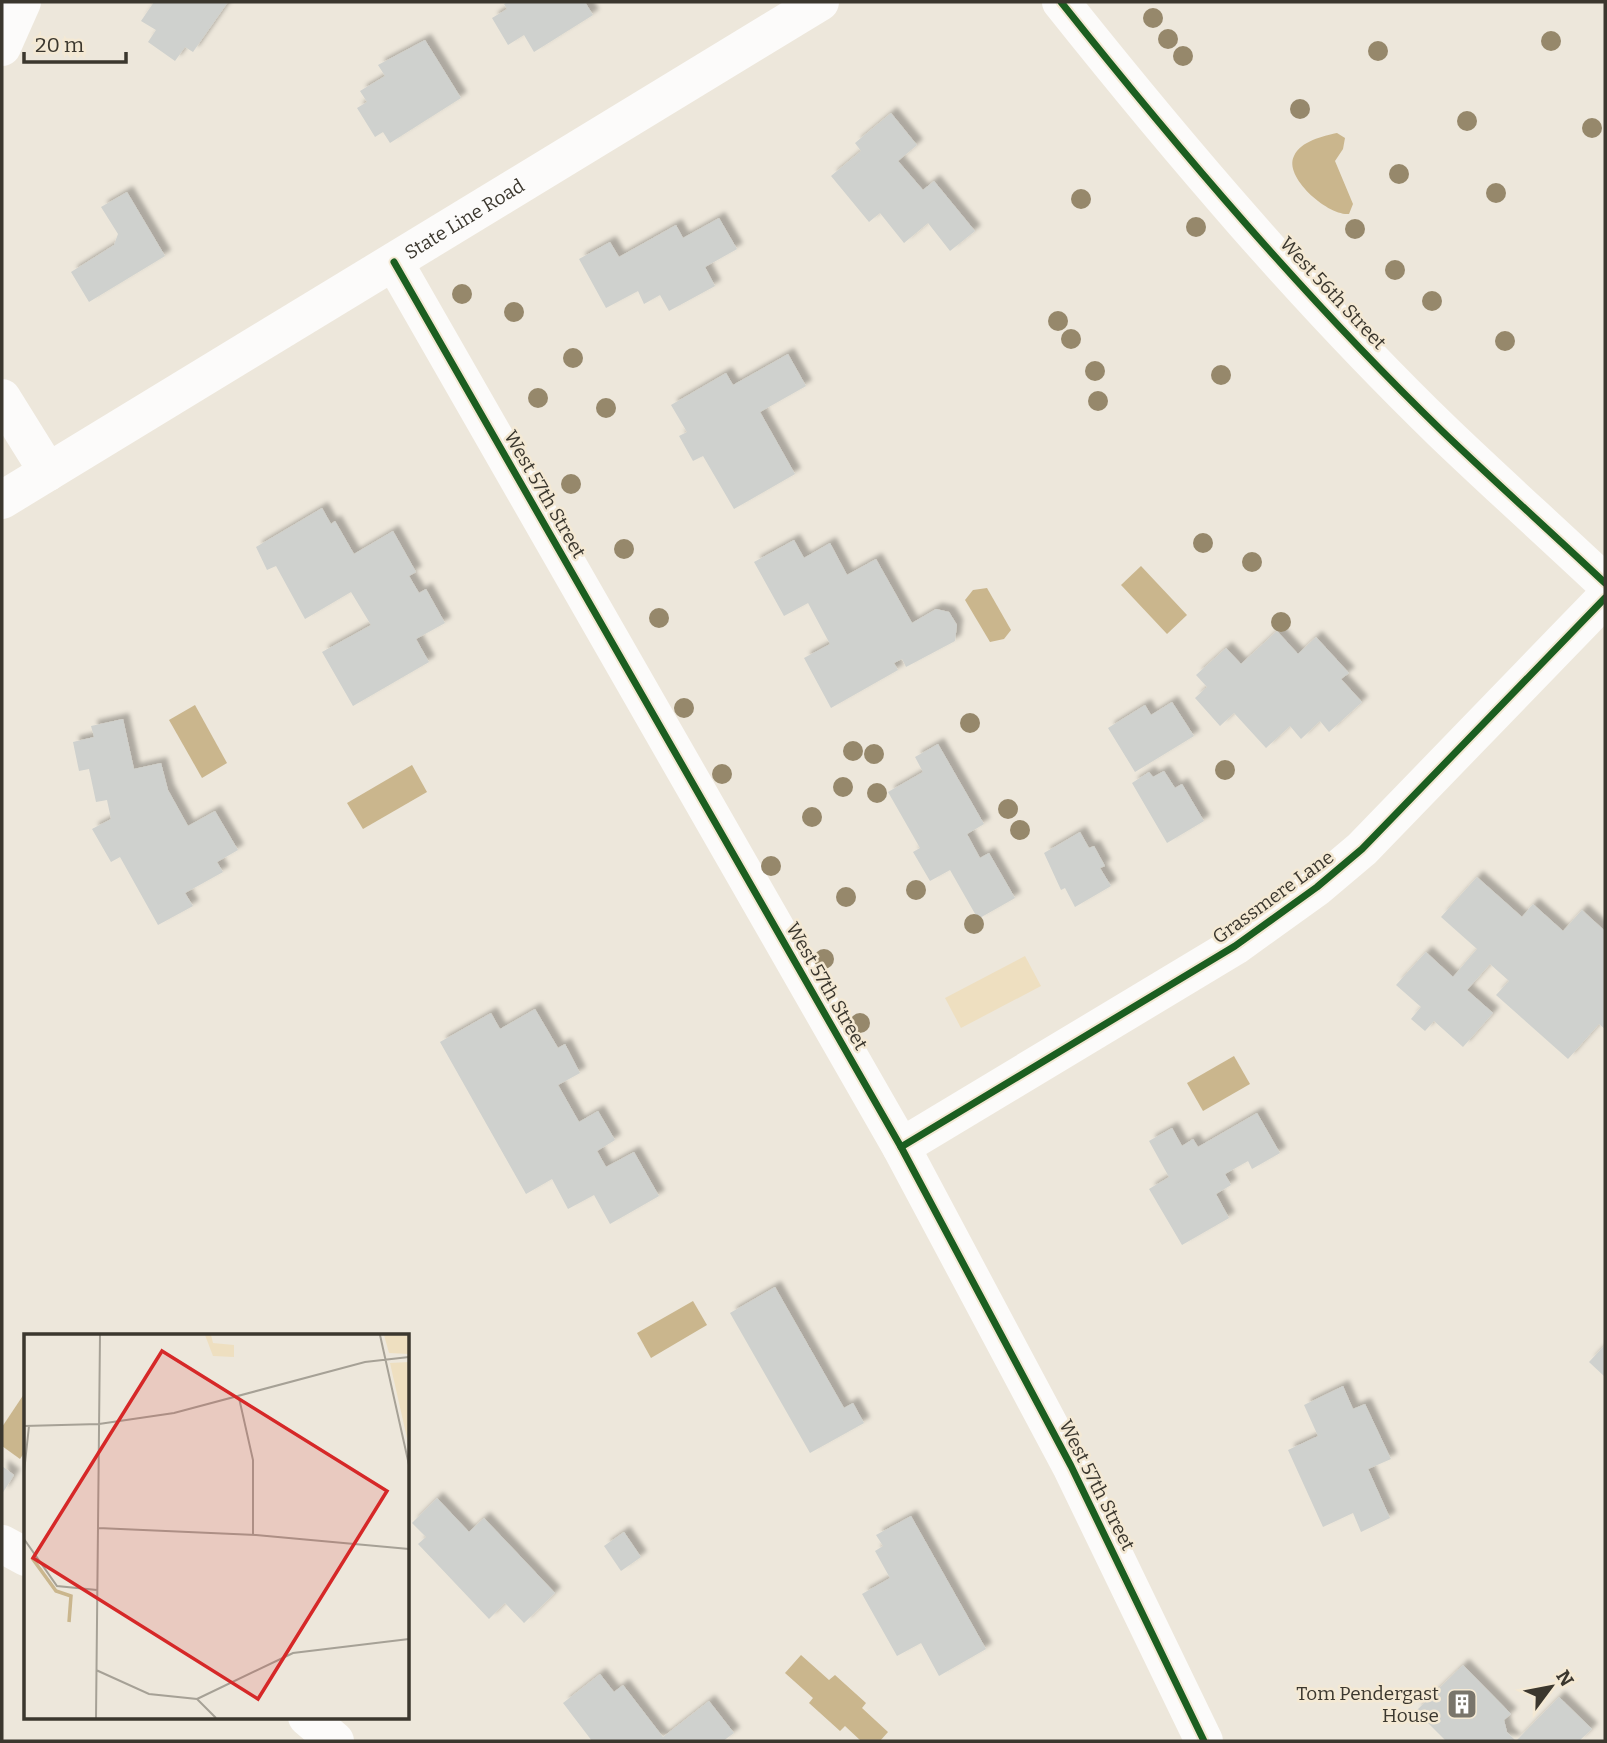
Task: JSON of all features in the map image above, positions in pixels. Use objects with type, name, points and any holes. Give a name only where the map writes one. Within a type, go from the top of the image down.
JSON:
[{"type":"street","points":[[2,47],[22,2]]},
{"type":"street","name":"State Line Road","points":[[2,500],[820,2]]},
{"type":"street","name":"West 56th Street","points":[[1060,2],[1116,71],[1302,285],[1440,429],[1605,583]]},
{"type":"street","name":"West 57th Street","points":[[394,262],[901,1147],[1071,1466],[1204,1741]]},
{"type":"street","points":[[2,398],[48,472]]},
{"type":"street","name":"Grassmere Lane","points":[[901,1147],[1235,947],[1317,887],[1362,849],[1605,598]]},
{"type":"street","points":[[2,1544],[24,1556]]},
{"type":"street","points":[[308,1718],[335,1741]]},
{"type":"shaded area","points":[[1337,133],[1345,138],[1343,149],[1335,161],[1353,204],[1349,214],[1330,209],[1319,202],[1301,184],[1292,165],[1294,156],[1302,146]]},
{"type":"shaded area","points":[[1141,566],[1187,615],[1167,634],[1121,585]]},
{"type":"shaded area","points":[[987,588],[1011,630],[1004,639],[990,642],[965,600],[973,590]]},
{"type":"shaded area","points":[[195,705],[227,763],[202,778],[169,720]]},
{"type":"shaded area","points":[[412,765],[427,792],[363,829],[347,803]]},
{"type":"shaded area","points":[[1025,956],[1041,986],[961,1028],[945,998]]},
{"type":"shaded area","points":[[1234,1056],[1250,1084],[1203,1111],[1187,1083]]},
{"type":"shaded area","points":[[693,1301],[707,1325],[651,1358],[637,1333]]},
{"type":"shaded area","points":[[24,1394],[24,1453],[20,1459],[2,1446],[2,1427]]},
{"type":"shaded area","points":[[801,1655],[829,1680],[835,1675],[866,1703],[862,1708],[888,1732],[880,1741],[861,1741],[845,1726],[840,1731],[809,1703],[813,1698],[785,1673]]},
{"type":"building","points":[[154,2],[228,2],[193,52],[185,47],[175,61],[148,42],[156,30],[141,21]]},
{"type":"building","points":[[585,2],[593,15],[534,52],[524,35],[508,45],[492,18],[507,9],[504,4]]},
{"type":"building","points":[[425,40],[461,98],[390,143],[383,132],[375,137],[357,108],[367,102],[360,91],[385,76],[378,65]]},
{"type":"building","points":[[891,113],[917,145],[898,161],[923,190],[934,181],[975,231],[950,251],[928,223],[904,243],[880,213],[869,222],[831,176],[861,151],[855,143]]},
{"type":"building","points":[[127,192],[165,256],[89,302],[71,272],[114,245],[118,234],[101,207]]},
{"type":"building","points":[[719,218],[737,249],[705,267],[715,286],[669,311],[660,295],[644,304],[638,291],[606,308],[579,259],[610,242],[619,257],[676,225],[683,238]]},
{"type":"building","points":[[788,354],[806,386],[760,412],[795,474],[734,509],[703,456],[693,461],[679,436],[687,432],[671,405],[726,373],[733,385]]},
{"type":"building","points":[[322,508],[331,524],[335,521],[354,554],[393,531],[416,572],[409,576],[419,593],[426,589],[445,623],[416,639],[429,662],[353,706],[322,652],[371,625],[351,592],[305,619],[276,566],[267,570],[256,547]]},
{"type":"building","points":[[794,540],[804,558],[830,543],[847,575],[876,559],[912,623],[936,609],[949,612],[957,625],[955,641],[906,667],[902,659],[894,663],[898,670],[831,708],[804,658],[830,644],[808,603],[784,616],[754,562]]},
{"type":"building","points":[[1277,631],[1298,654],[1316,637],[1349,673],[1341,679],[1362,702],[1329,732],[1320,721],[1301,739],[1290,726],[1266,748],[1234,713],[1220,726],[1195,698],[1207,687],[1196,675],[1226,648],[1241,664]]},
{"type":"building","points":[[1172,702],[1194,736],[1135,772],[1108,728],[1145,705],[1151,715]]},
{"type":"building","points":[[123,719],[134,769],[161,763],[168,790],[188,826],[215,811],[238,850],[217,862],[223,872],[185,893],[193,906],[158,925],[120,857],[111,862],[92,829],[111,819],[107,800],[96,802],[89,769],[79,771],[73,742],[94,737],[91,726]]},
{"type":"building","points":[[938,744],[984,824],[967,834],[980,858],[989,853],[1015,898],[978,919],[950,870],[930,881],[913,852],[920,848],[888,792],[923,772],[915,757]]},
{"type":"building","points":[[1164,771],[1175,788],[1182,784],[1204,821],[1167,843],[1132,783],[1149,772],[1153,777]]},
{"type":"building","points":[[1080,832],[1089,848],[1094,846],[1105,866],[1100,868],[1111,886],[1075,907],[1065,888],[1061,890],[1044,853]]},
{"type":"building","points":[[1477,877],[1522,917],[1533,904],[1563,931],[1582,910],[1605,931],[1605,1029],[1599,1024],[1568,1059],[1496,995],[1509,981],[1490,964],[1467,990],[1493,1013],[1463,1047],[1434,1021],[1425,1031],[1411,1019],[1421,1007],[1396,985],[1426,952],[1453,977],[1477,949],[1441,917]]},
{"type":"building","points":[[535,1009],[558,1048],[565,1044],[580,1073],[558,1085],[579,1122],[598,1111],[615,1140],[597,1151],[606,1167],[634,1152],[659,1196],[610,1224],[594,1195],[568,1209],[552,1179],[526,1194],[440,1042],[491,1013],[500,1029]]},
{"type":"building","points":[[1257,1113],[1280,1153],[1252,1169],[1248,1161],[1225,1174],[1231,1185],[1216,1194],[1229,1218],[1182,1245],[1149,1189],[1169,1177],[1149,1141],[1172,1128],[1182,1146],[1193,1139],[1198,1147]]},
{"type":"building","points":[[775,1287],[844,1408],[853,1403],[864,1423],[810,1453],[730,1313]]},
{"type":"building","points":[[1605,1345],[1605,1377],[1589,1362]]},
{"type":"building","points":[[1343,1386],[1353,1409],[1365,1404],[1391,1459],[1368,1469],[1390,1518],[1361,1532],[1353,1513],[1323,1527],[1288,1450],[1318,1436],[1304,1405]]},
{"type":"building","points":[[2,1466],[14,1475],[2,1494]]},
{"type":"building","points":[[437,1498],[469,1532],[484,1518],[555,1593],[524,1623],[505,1603],[489,1619],[418,1544],[426,1537],[412,1523]]},
{"type":"building","points":[[911,1516],[986,1649],[939,1676],[921,1643],[897,1656],[862,1594],[890,1578],[875,1551],[883,1546],[876,1535]]},
{"type":"building","points":[[624,1532],[641,1557],[621,1571],[604,1546]]},
{"type":"building","name":"Tom Pendergast House","points":[[1463,1665],[1511,1714],[1504,1720],[1507,1732],[1516,1741],[1446,1741],[1416,1711]]},
{"type":"building","points":[[600,1674],[614,1692],[623,1685],[663,1737],[709,1701],[734,1733],[723,1741],[592,1741],[563,1703]]},
{"type":"building","points":[[1559,1697],[1592,1729],[1579,1741],[1516,1741]]},
{"type":"cycle path","points":[[1061,2],[1197,168],[1341,329],[1442,431],[1605,583]]},
{"type":"cycle path","points":[[394,262],[901,1147],[1071,1466],[1204,1741]]},
{"type":"cycle path","points":[[901,1147],[1235,946],[1317,887],[1362,849],[1605,598]]},
{"type":"place","name":"Tom Pendergast House","points":[[1462,1704]]}]
